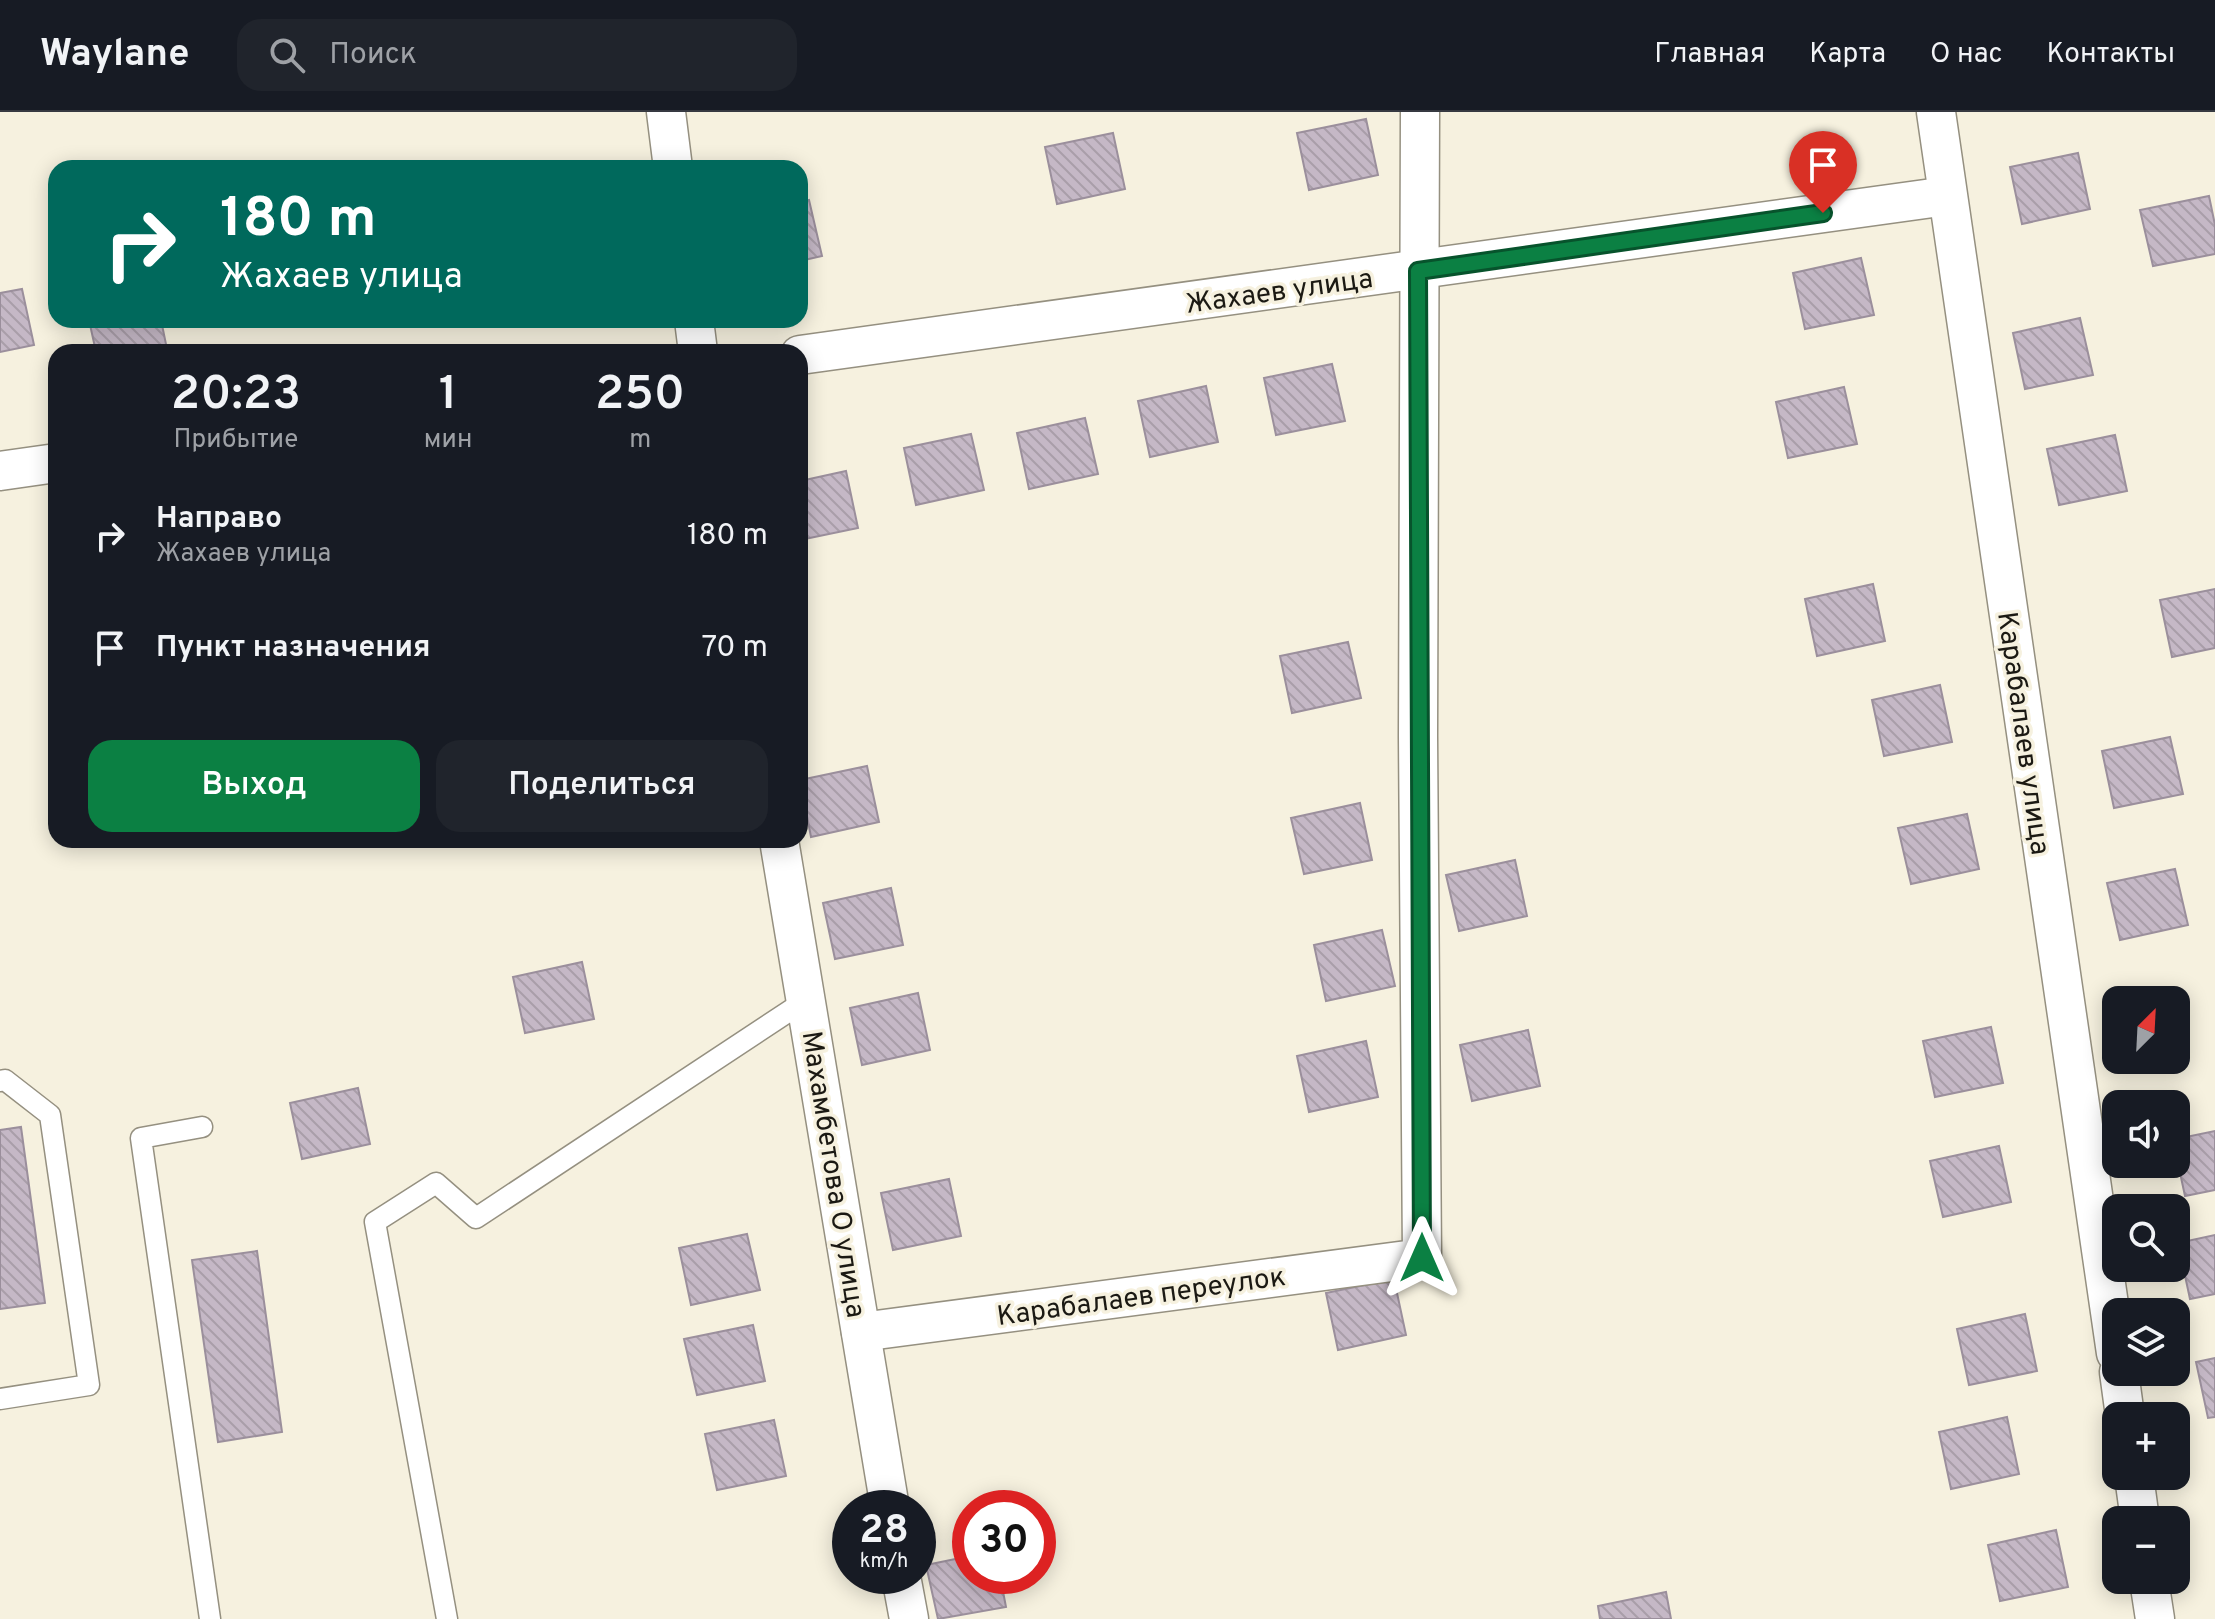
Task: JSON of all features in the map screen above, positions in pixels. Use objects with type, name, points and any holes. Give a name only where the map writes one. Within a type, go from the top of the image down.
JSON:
[{"type":"street","points":[[666,112],[672,160]]},
{"type":"street","points":[[1418,271],[1420,112]]},
{"type":"street","name":"Карабалаев улица","points":[[1936,112],[2108,1298]]},
{"type":"street","name":"Жахаев улица","points":[[808,354],[1947,196]]},
{"type":"street","name":"Карабалаев переулок","points":[[861,1332],[1422,1258],[1418,271]]},
{"type":"street","points":[[0,471],[48,464]]},
{"type":"street","name":"Махамбетова О улица","points":[[780,848],[887,1490]]},
{"type":"street","points":[[904,1594],[909,1619]]},
{"type":"street","points":[[2151,1594],[2155,1619]]},
{"type":"lane","points":[[447,1619],[375,1222],[436,1183],[476,1218],[806,1000]]},
{"type":"lane","points":[[0,1081],[5,1080],[50,1115],[89,1385],[0,1399]]},
{"type":"lane","points":[[202,1127],[141,1138],[210,1619]]},
{"type":"building","points":[[1366,119],[1378,175],[1309,190],[1297,133]]},
{"type":"building","points":[[1113,133],[1125,189],[1057,204],[1045,147]]},
{"type":"building","points":[[2078,153],[2090,209],[2022,224],[2010,167]]},
{"type":"building","points":[[2209,196],[2215,225],[2215,254],[2153,266],[2140,210]]},
{"type":"building","points":[[808,200],[822,256],[808,259]]},
{"type":"building","points":[[1861,258],[1874,315],[1805,329],[1793,273]]},
{"type":"building","points":[[22,289],[34,345],[0,352],[0,293]]},
{"type":"building","points":[[2080,318],[2093,375],[2025,389],[2013,333]]},
{"type":"building","points":[[91,328],[163,328],[166,344],[94,344]]},
{"type":"building","points":[[1332,364],[1345,421],[1276,435],[1264,378]]},
{"type":"building","points":[[1206,386],[1218,442],[1150,457],[1138,401]]},
{"type":"building","points":[[1844,387],[1857,444],[1788,458],[1776,402]]},
{"type":"building","points":[[1085,418],[1098,474],[1029,489],[1017,433]]},
{"type":"building","points":[[971,434],[984,490],[916,505],[904,448]]},
{"type":"building","points":[[2115,435],[2127,491],[2059,505],[2047,449]]},
{"type":"building","points":[[846,471],[858,528],[808,538],[808,479]]},
{"type":"building","points":[[1873,584],[1885,641],[1817,656],[1805,599]]},
{"type":"building","points":[[2215,589],[2215,648],[2172,657],[2160,600]]},
{"type":"building","points":[[1348,642],[1361,698],[1292,713],[1280,656]]},
{"type":"building","points":[[1940,685],[1952,742],[1884,756],[1872,700]]},
{"type":"building","points":[[2170,737],[2183,794],[2114,808],[2102,751]]},
{"type":"building","points":[[867,766],[879,822],[811,837],[808,778]]},
{"type":"building","points":[[1360,803],[1372,860],[1304,874],[1291,818]]},
{"type":"building","points":[[1967,814],[1979,869],[1911,884],[1898,828]]},
{"type":"building","points":[[1515,860],[1527,916],[1459,931],[1446,875]]},
{"type":"building","points":[[2175,869],[2188,925],[2120,940],[2107,883]]},
{"type":"building","points":[[891,888],[903,945],[835,959],[823,903]]},
{"type":"building","points":[[1382,930],[1395,986],[1326,1001],[1314,945]]},
{"type":"building","points":[[582,962],[594,1019],[525,1033],[513,977]]},
{"type":"building","points":[[918,993],[930,1050],[862,1065],[850,1008]]},
{"type":"building","points":[[1991,1027],[2003,1083],[1935,1097],[1923,1041]]},
{"type":"building","points":[[1528,1030],[1540,1086],[1472,1101],[1460,1045]]},
{"type":"building","points":[[1366,1041],[1378,1097],[1309,1112],[1297,1056]]},
{"type":"building","points":[[358,1088],[370,1144],[302,1159],[290,1103]]},
{"type":"building","points":[[21,1127],[45,1303],[0,1309],[0,1130]]},
{"type":"building","points":[[2215,1131],[2215,1190],[2185,1194],[2181,1178],[2190,1178],[2190,1136]]},
{"type":"building","points":[[1999,1146],[2011,1202],[1943,1217],[1930,1161]]},
{"type":"building","points":[[949,1179],[961,1236],[893,1250],[881,1193]]},
{"type":"building","points":[[747,1234],[760,1290],[691,1305],[679,1248]]},
{"type":"building","points":[[2215,1235],[2215,1294],[2190,1299],[2186,1282],[2190,1282],[2190,1240]]},
{"type":"building","points":[[257,1251],[282,1432],[218,1442],[192,1260]]},
{"type":"building","points":[[1394,1279],[1406,1335],[1338,1350],[1326,1293]]},
{"type":"building","points":[[2025,1314],[2037,1371],[1969,1385],[1957,1329]]},
{"type":"building","points":[[753,1325],[765,1381],[697,1395],[684,1339]]},
{"type":"building","points":[[2215,1358],[2215,1417],[2208,1418],[2196,1362]]},
{"type":"building","points":[[2007,1417],[2019,1474],[1951,1489],[1939,1432]]},
{"type":"building","points":[[774,1420],[786,1476],[717,1490],[705,1434]]},
{"type":"building","points":[[2056,1530],[2068,1587],[2000,1601],[1988,1545]]},
{"type":"building","points":[[952,1560],[952,1594],[1003,1594],[1006,1607],[938,1619],[932,1594],[936,1594],[936,1563]]},
{"type":"building","points":[[1666,1592],[1671,1619],[1600,1619],[1598,1606]]},
{"type":"route","points":[[1422,1258],[1418,271],[1823,213]]}]
